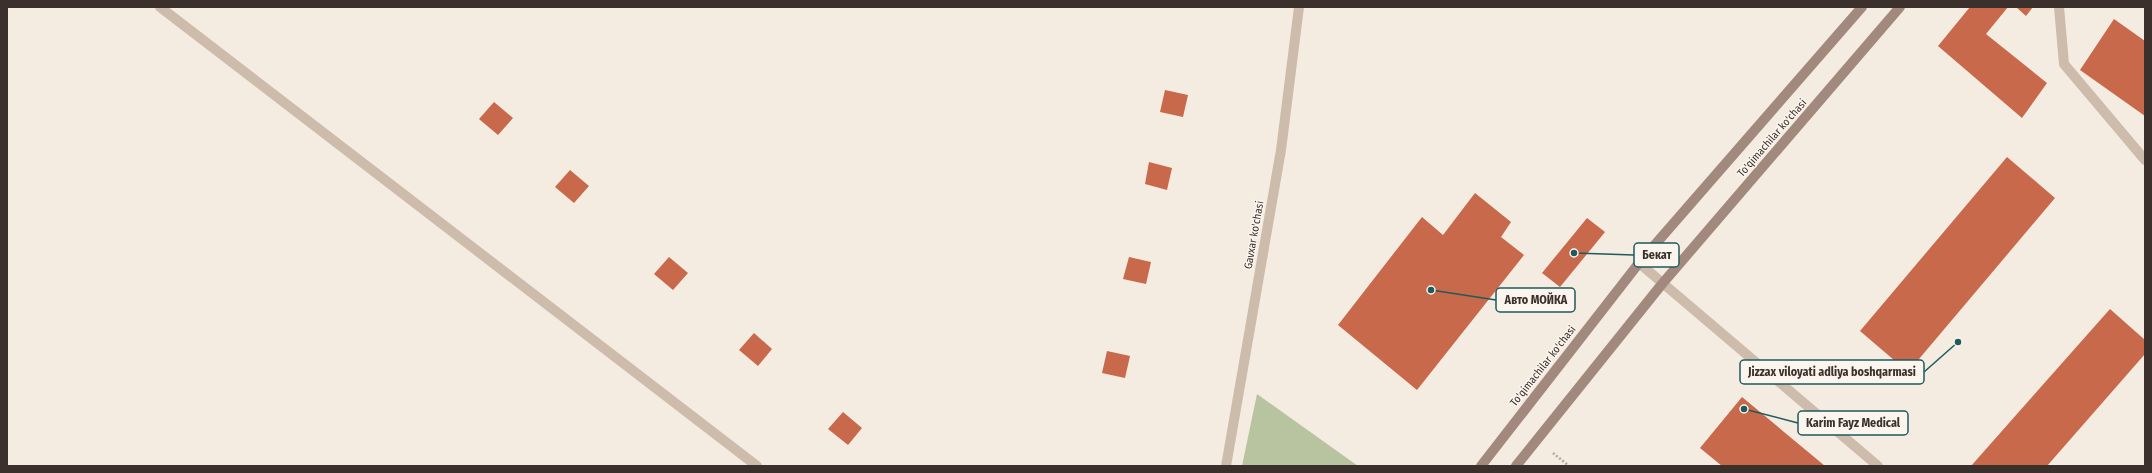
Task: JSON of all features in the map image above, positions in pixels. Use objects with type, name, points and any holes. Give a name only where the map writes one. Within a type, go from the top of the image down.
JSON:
[{"type":"main road","name":"To'qimachilar ko'chasi","points":[[1481,466],[1639,263],[1862,7]]},
{"type":"main road","name":"To'qimachilar ko'chasi","points":[[1516,466],[1662,284],[1900,7]]},
{"type":"street","points":[[160,7],[757,466]]},
{"type":"street","name":"Gavxar ko'chasi","points":[[1226,466],[1281,150],[1299,7]]},
{"type":"street","points":[[2059,7],[2064,64],[2145,160]]},
{"type":"street","points":[[1639,263],[1878,466]]},
{"type":"green space","points":[[1257,394],[1358,466],[1242,466]]},
{"type":"building","points":[[1970,7],[2008,7],[1986,34],[2047,83],[2022,118],[1938,46]]},
{"type":"building","points":[[2016,7],[2033,7],[2026,16]]},
{"type":"building","points":[[2114,19],[2145,41],[2145,116],[2080,70]]},
{"type":"building","points":[[1165,90],[1188,95],[1183,117],[1160,112]]},
{"type":"building","points":[[494,102],[513,118],[498,135],[479,119]]},
{"type":"building","points":[[2007,157],[2055,198],[1908,372],[1860,331]]},
{"type":"building","points":[[1149,162],[1172,168],[1167,190],[1145,184]]},
{"type":"building","points":[[570,170],[589,186],[574,203],[555,187]]},
{"type":"building","points":[[1475,193],[1511,222],[1501,237],[1524,255],[1417,390],[1338,325],[1422,217],[1443,235]]},
{"type":"building","points":[[1587,218],[1605,232],[1560,287],[1542,273]]},
{"type":"building","points":[[669,257],[688,273],[673,290],[654,274]]},
{"type":"building","points":[[1129,257],[1151,262],[1146,284],[1123,279]]},
{"type":"building","points":[[2110,309],[2145,340],[2145,354],[2047,466],[1971,466]]},
{"type":"building","points":[[754,333],[772,349],[758,366],[739,350]]},
{"type":"building","points":[[1107,351],[1130,356],[1125,378],[1102,373]]},
{"type":"building","points":[[1742,397],[1825,466],[1722,466],[1700,448]]},
{"type":"building","points":[[843,412],[862,428],[848,445],[828,429]]},
{"type":"place","name":"Бекат","points":[[1574,253]]},
{"type":"place","name":"Авто МОЙКА","points":[[1431,290]]},
{"type":"place","name":"Jizzax viloyati adliya boshqarmasi","points":[[1958,342]]},
{"type":"place","name":"Karim Fayz Medical","points":[[1744,409]]}]
